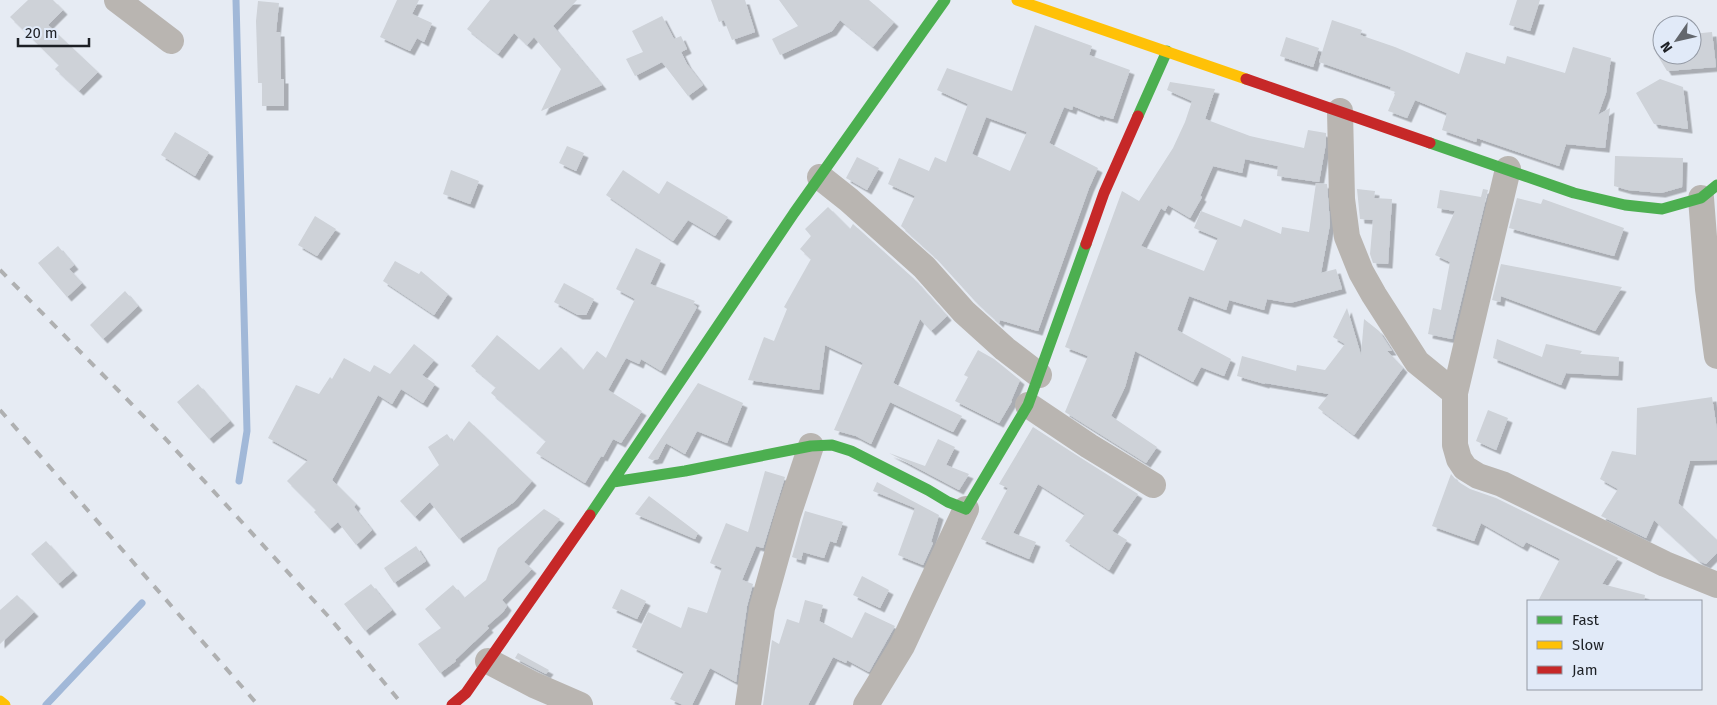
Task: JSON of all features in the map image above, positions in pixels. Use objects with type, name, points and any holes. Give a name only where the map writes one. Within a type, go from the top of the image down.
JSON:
[{"type":"street","points":[[117,0],[171,41]]},
{"type":"street","points":[[452,705],[466,693],[613,482],[820,177],[945,0]]},
{"type":"street","points":[[1017,0],[1340,110],[1574,193],[1625,205],[1662,209],[1709,191],[1717,356]]},
{"type":"street","points":[[866,705],[902,646],[966,509],[1028,405],[1104,193],[1167,52]]},
{"type":"street","points":[[1340,110],[1342,199],[1346,237],[1361,272],[1374,295],[1417,362],[1455,394]]},
{"type":"street","points":[[1508,169],[1455,394],[1455,445],[1459,459],[1465,468],[1478,476],[1502,484],[1666,564],[1717,585]]},
{"type":"street","points":[[820,177],[849,200],[924,268],[964,312],[1005,349],[1039,375]]},
{"type":"street","points":[[1028,405],[1089,446],[1153,485]]},
{"type":"street","points":[[613,482],[685,472],[811,446],[832,445],[851,451],[948,502],[966,509]]},
{"type":"street","points":[[748,705],[762,608],[788,515],[811,446]]},
{"type":"street","points":[[488,661],[534,686],[580,705]]},
{"type":"street","points":[[0,701],[5,705]]},
{"type":"building","points":[[28,0],[53,0],[63,10],[48,25],[98,72],[79,91],[55,69],[59,65],[10,17]]},
{"type":"building","points":[[397,0],[419,0],[412,14],[432,23],[424,42],[417,38],[410,51],[380,37]]},
{"type":"building","points":[[490,0],[577,0],[553,26],[602,85],[541,111],[561,69],[534,37],[527,45],[514,33],[498,54],[467,29]]},
{"type":"building","points":[[711,0],[745,0],[755,32],[732,40],[724,20],[719,22]]},
{"type":"building","points":[[779,0],[869,0],[894,22],[873,47],[840,20],[832,31],[780,55],[772,39],[798,26]]},
{"type":"building","points":[[1517,0],[1540,0],[1530,31],[1509,25]]},
{"type":"building","points":[[258,1],[279,3],[276,32],[280,32],[281,79],[284,79],[284,106],[262,106],[262,83],[258,83],[256,21]]},
{"type":"building","points":[[662,16],[674,39],[681,36],[687,49],[681,52],[687,64],[703,85],[688,96],[662,62],[635,76],[626,59],[643,52],[632,31]]},
{"type":"building","points":[[1332,20],[1362,30],[1360,35],[1395,47],[1459,74],[1466,52],[1505,64],[1507,56],[1565,73],[1573,47],[1611,58],[1606,93],[1598,115],[1610,108],[1605,148],[1566,144],[1559,166],[1477,138],[1476,142],[1442,130],[1447,113],[1415,100],[1407,118],[1388,111],[1396,92],[1390,90],[1391,87],[1319,62]]},
{"type":"building","points":[[1035,25],[1092,46],[1089,55],[1130,70],[1113,119],[1100,115],[1100,117],[1073,106],[1072,110],[1064,107],[1049,143],[1098,168],[1089,188],[1038,331],[1000,320],[999,323],[975,301],[935,257],[901,226],[915,196],[888,184],[899,158],[929,171],[935,157],[946,162],[968,104],[937,90],[947,68],[1012,91]],"holes":[[[986,117],[1027,132],[1010,171],[972,154]]]},
{"type":"building","points":[[1712,32],[1716,67],[1667,71],[1663,65],[1702,65],[1702,33]]},
{"type":"building","points":[[1286,37],[1319,48],[1313,67],[1280,56]]},
{"type":"building","points":[[1660,79],[1683,87],[1688,129],[1654,124],[1636,93]]},
{"type":"building","points":[[1170,82],[1215,89],[1205,119],[1250,136],[1304,148],[1308,130],[1326,133],[1326,143],[1319,182],[1277,176],[1278,166],[1245,159],[1242,173],[1213,166],[1200,196],[1202,197],[1190,218],[1168,205],[1165,211],[1161,208],[1141,246],[1204,271],[1218,238],[1194,228],[1201,211],[1241,227],[1244,219],[1281,234],[1282,227],[1309,232],[1316,183],[1327,184],[1330,224],[1321,273],[1336,269],[1342,289],[1290,303],[1267,299],[1264,310],[1229,300],[1226,310],[1189,296],[1177,330],[1231,359],[1224,376],[1201,367],[1193,382],[1135,351],[1125,387],[1111,416],[1157,447],[1146,463],[1065,412],[1088,356],[1065,347],[1122,191],[1139,201],[1173,148],[1185,122],[1192,101],[1167,90]]},
{"type":"building","points":[[175,132],[209,152],[195,176],[161,155]]},
{"type":"building","points":[[567,146],[584,153],[576,171],[559,163]]},
{"type":"building","points":[[1615,156],[1683,158],[1682,187],[1661,193],[1628,190],[1614,186]]},
{"type":"building","points":[[857,157],[879,168],[867,190],[846,178]]},
{"type":"building","points":[[451,170],[479,181],[470,204],[443,194]]},
{"type":"building","points":[[623,170],[659,194],[667,181],[728,217],[715,236],[688,220],[673,241],[606,195]]},
{"type":"building","points":[[1357,189],[1375,191],[1374,198],[1392,199],[1388,264],[1373,263],[1370,254],[1373,220],[1360,219]]},
{"type":"building","points":[[1483,189],[1488,190],[1452,339],[1428,334],[1433,308],[1441,310],[1450,262],[1435,255],[1455,211],[1437,208],[1440,190],[1481,197]]},
{"type":"building","points":[[1517,198],[1541,204],[1543,199],[1624,228],[1614,256],[1509,228]]},
{"type":"building","points":[[828,207],[850,229],[853,224],[913,278],[947,316],[931,331],[920,319],[893,383],[962,416],[953,432],[890,402],[871,444],[856,436],[834,430],[863,363],[825,345],[819,390],[748,380],[764,337],[774,341],[787,309],[784,307],[811,259],[800,249],[811,236],[805,229]]},
{"type":"building","points":[[315,216],[336,229],[317,256],[298,245]]},
{"type":"building","points":[[58,246],[74,265],[69,269],[82,283],[67,297],[38,263]]},
{"type":"building","points":[[636,248],[661,260],[650,284],[695,301],[693,304],[697,307],[661,371],[641,359],[639,364],[626,358],[608,390],[642,411],[621,443],[613,439],[585,483],[536,453],[546,441],[491,393],[496,387],[471,366],[497,335],[539,370],[561,347],[583,370],[597,351],[606,358],[635,299],[616,289]]},
{"type":"building","points":[[395,261],[419,274],[421,271],[448,294],[434,315],[383,281]]},
{"type":"building","points":[[1501,264],[1622,287],[1595,331],[1501,296],[1500,302],[1492,300]]},
{"type":"building","points":[[564,283],[594,299],[586,315],[578,315],[554,302]]},
{"type":"building","points":[[125,291],[138,306],[103,339],[90,325]]},
{"type":"building","points":[[1347,308],[1361,355],[1364,319],[1379,331],[1392,351],[1387,351],[1403,368],[1354,435],[1318,408],[1329,394],[1265,384],[1237,376],[1242,356],[1296,371],[1297,365],[1325,370],[1345,344],[1333,337]]},
{"type":"building","points":[[1497,339],[1542,357],[1546,344],[1582,351],[1580,354],[1619,357],[1618,376],[1566,373],[1561,385],[1493,358]]},
{"type":"building","points":[[414,344],[434,360],[422,375],[435,384],[423,403],[401,389],[392,404],[378,395],[332,480],[356,504],[354,507],[372,530],[356,545],[338,522],[330,529],[314,512],[316,510],[287,481],[308,460],[268,438],[296,385],[319,394],[330,377],[332,379],[344,358],[370,372],[374,365],[390,374]]},
{"type":"building","points":[[978,350],[994,359],[1020,380],[1012,401],[999,423],[955,401],[968,377],[964,375]]},
{"type":"building","points":[[698,383],[743,403],[727,443],[697,431],[685,454],[666,443],[658,459],[652,460],[648,458]]},
{"type":"building","points":[[198,384],[230,421],[209,439],[177,402]]},
{"type":"building","points":[[1712,397],[1717,430],[1717,460],[1690,461],[1678,503],[1717,540],[1717,553],[1706,564],[1699,561],[1654,520],[1646,538],[1601,516],[1618,489],[1600,479],[1612,451],[1636,455],[1637,408]]},
{"type":"building","points":[[1488,410],[1508,418],[1496,450],[1476,441]]},
{"type":"building","points":[[469,421],[532,481],[514,502],[459,539],[430,502],[415,517],[400,501],[439,465],[428,447],[447,434],[453,442]]},
{"type":"building","points":[[1033,427],[1138,494],[1112,531],[1127,540],[1109,570],[1065,541],[1085,514],[1038,484],[1013,533],[1036,542],[1029,559],[981,539],[1008,488],[999,484]]},
{"type":"building","points":[[938,439],[955,447],[946,465],[969,474],[959,490],[889,453],[925,466]]},
{"type":"building","points":[[765,471],[785,477],[763,548],[756,546],[742,580],[753,584],[747,606],[736,682],[710,668],[692,705],[683,705],[670,699],[684,672],[632,647],[648,612],[681,628],[688,607],[707,613],[722,568],[710,563],[726,523],[748,532]]},
{"type":"building","points":[[1451,474],[1457,481],[1470,489],[1496,498],[1618,558],[1602,584],[1645,595],[1644,600],[1539,600],[1560,559],[1526,542],[1523,547],[1481,523],[1474,541],[1432,526]]},
{"type":"building","points":[[877,482],[939,515],[931,542],[933,543],[923,565],[898,555],[915,508],[873,491]]},
{"type":"building","points":[[649,496],[698,533],[695,539],[635,514]]},
{"type":"building","points":[[544,509],[560,519],[524,562],[532,569],[502,600],[507,606],[487,626],[489,628],[456,661],[440,673],[418,644],[441,628],[425,609],[453,585],[464,598],[486,580],[498,548]]},
{"type":"building","points":[[805,511],[843,522],[836,543],[830,541],[824,558],[803,552],[801,560],[792,557]]},
{"type":"building","points":[[46,541],[73,571],[58,584],[31,554]]},
{"type":"building","points":[[416,546],[426,561],[394,583],[384,568]]},
{"type":"building","points":[[862,576],[889,590],[880,608],[853,595]]},
{"type":"building","points":[[371,584],[392,610],[365,631],[344,604]]},
{"type":"building","points":[[621,589],[646,601],[637,619],[612,608]]},
{"type":"building","points":[[17,595],[34,612],[0,644],[0,610]]},
{"type":"building","points":[[805,600],[823,605],[819,621],[852,638],[865,612],[895,626],[869,672],[847,660],[846,663],[833,657],[808,705],[763,705],[772,640],[779,644],[787,619],[799,623]]},
{"type":"building","points":[[518,653],[549,670],[546,674],[515,658]]},
{"type":"waterway","points":[[236,0],[247,431],[239,481]]},
{"type":"waterway","points":[[46,705],[142,603]]},
{"type":"railway","points":[[0,270],[162,435],[328,616],[403,705]]},
{"type":"railway","points":[[0,410],[258,705]]},
{"type":"traffic: fast","points":[[590,515],[794,213],[945,0]]},
{"type":"traffic: fast","points":[[1138,116],[1167,51]]},
{"type":"traffic: fast","points":[[1430,143],[1574,193],[1625,205],[1662,209],[1701,198],[1717,185]]},
{"type":"traffic: fast","points":[[613,482],[685,471],[811,446],[832,445],[851,451],[948,502],[966,509],[1028,405],[1086,244]]},
{"type":"traffic: slow","points":[[1017,0],[1246,79]]},
{"type":"traffic: slow","points":[[0,701],[5,705]]},
{"type":"traffic: jam","points":[[1246,79],[1430,143]]},
{"type":"traffic: jam","points":[[1086,244],[1104,193],[1138,116]]},
{"type":"traffic: jam","points":[[452,705],[466,693],[590,515]]}]
